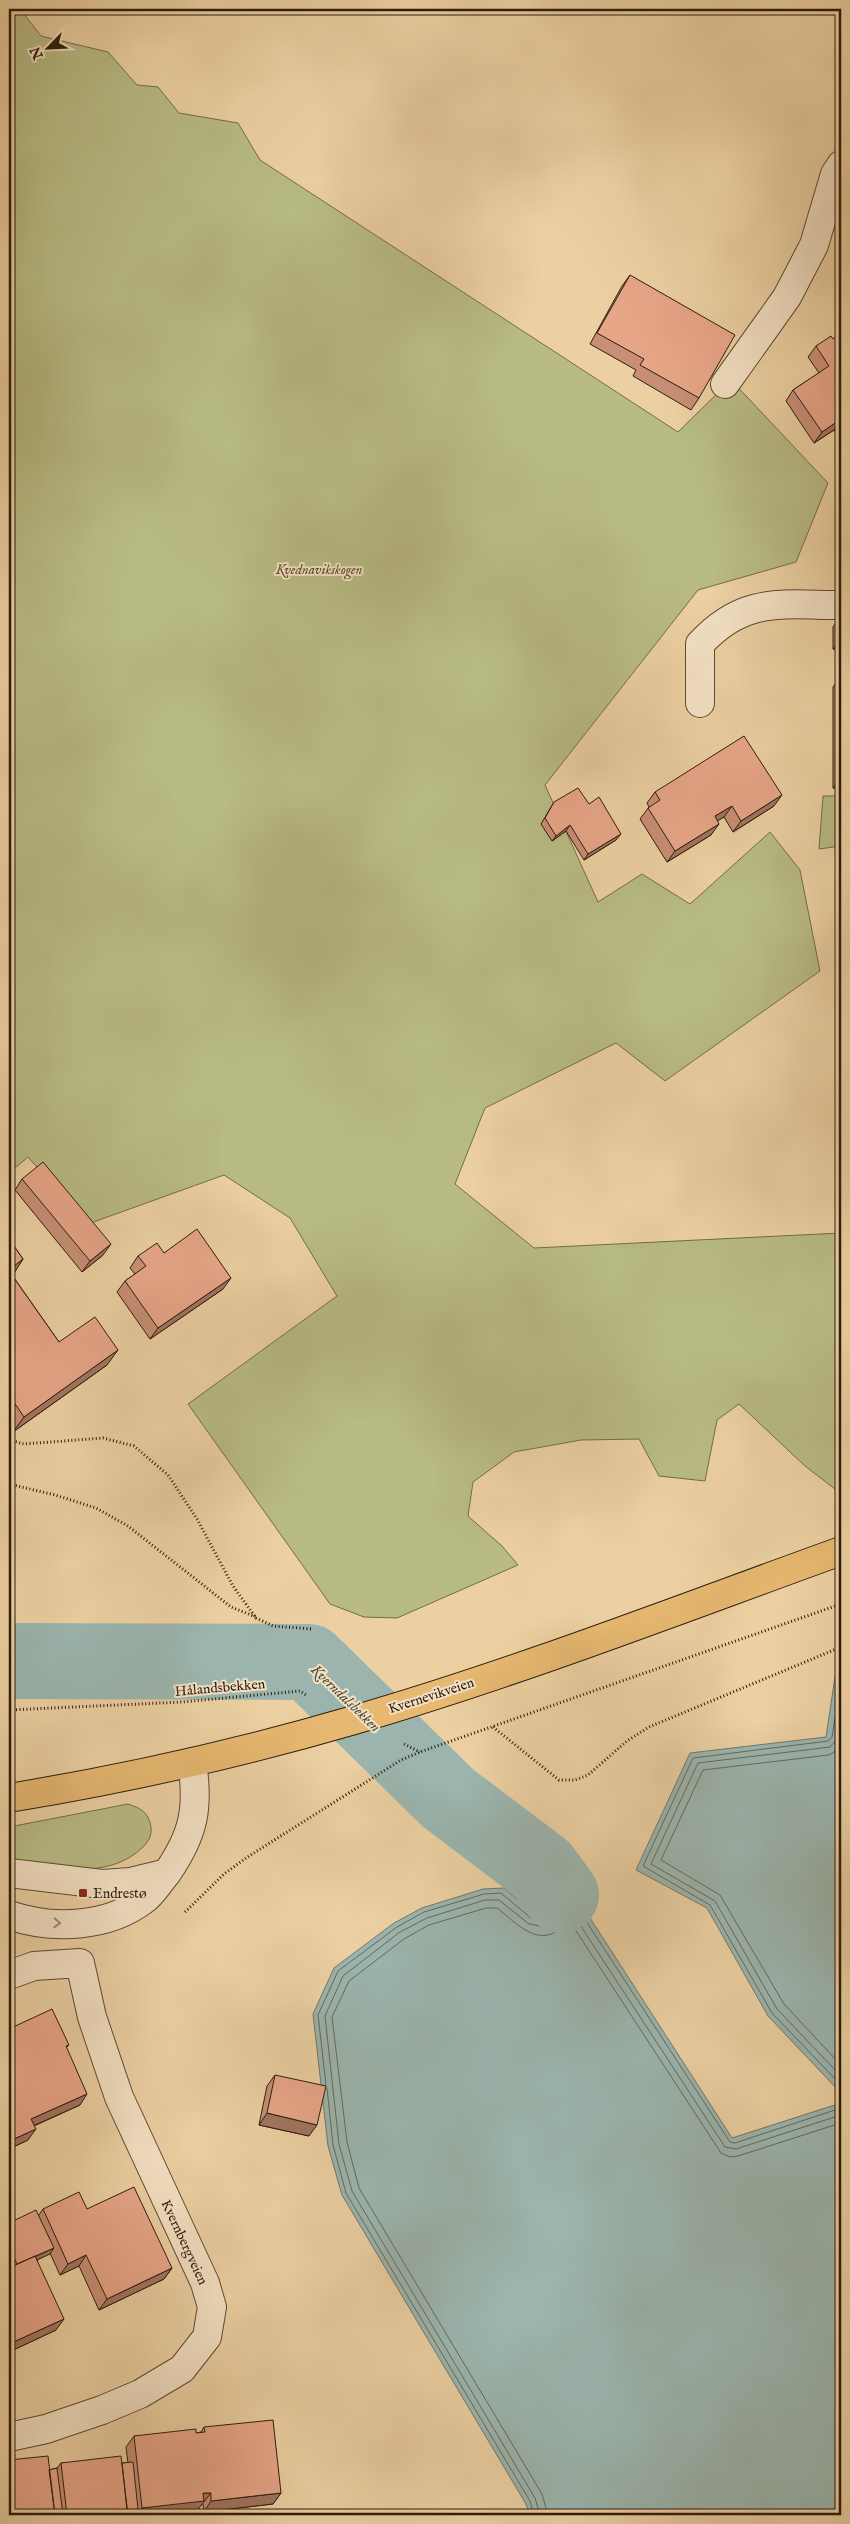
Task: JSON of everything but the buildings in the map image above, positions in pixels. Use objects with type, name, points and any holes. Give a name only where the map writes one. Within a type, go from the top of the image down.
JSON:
[{"type":"main road","name":"Kvernevikveien","points":[[9,1798],[192,1762],[354,1720],[501,1672],[841,1551]]},
{"type":"street","points":[[726,384],[787,297],[814,245],[835,174],[841,165]]},
{"type":"street","points":[[700,703],[700,644],[717,626],[739,612],[770,605],[841,605]]},
{"type":"street","points":[[9,1915],[44,1923],[79,1925],[115,1915],[145,1899],[180,1855],[195,1816],[196,1788],[192,1762]]},
{"type":"street","points":[[9,1873],[102,1884],[130,1882],[167,1873]]},
{"type":"street","name":"Kvernbergveien","points":[[9,1975],[34,1966],[80,1963],[92,2017],[119,2097],[206,2283],[212,2307],[206,2338],[182,2369],[140,2394],[94,2413],[46,2429],[9,2436]]},
{"type":"path","points":[[9,1440],[24,1444],[103,1438],[134,1446],[168,1476],[197,1520],[233,1586],[256,1618]]},
{"type":"path","points":[[9,1484],[55,1495],[96,1508],[128,1526],[231,1608],[273,1626],[312,1629]]},
{"type":"path","points":[[179,1917],[193,1907],[224,1874],[246,1858],[394,1764],[420,1752],[841,1604]]},
{"type":"path","points":[[492,1727],[560,1780],[575,1780],[588,1775],[627,1741],[649,1727],[841,1647]]},
{"type":"path","name":"Hålandsbekken","points":[[9,1710],[182,1702],[300,1691],[420,1752]]},
{"type":"green space","name":"Kvednavikskogen","points":[[9,9],[20,9],[41,36],[108,52],[137,85],[158,87],[179,113],[238,123],[260,160],[678,432],[731,380],[828,483],[796,562],[698,590],[545,785],[598,902],[642,874],[690,904],[770,832],[800,870],[820,971],[665,1081],[616,1043],[485,1108],[455,1184],[534,1248],[841,1233],[841,1486],[835,1489],[805,1466],[739,1404],[717,1420],[705,1481],[659,1476],[639,1439],[581,1440],[514,1452],[473,1482],[468,1516],[502,1546],[518,1565],[397,1618],[364,1617],[330,1604],[188,1404],[337,1296],[290,1218],[224,1175],[88,1224],[28,1157],[9,1173]]},
{"type":"green space","points":[[823,796],[841,796],[841,846],[819,849]]},
{"type":"green space","points":[[128,1804],[137,1807],[146,1815],[150,1822],[151,1830],[147,1842],[129,1858],[113,1865],[79,1869],[9,1862],[9,1827]]},
{"type":"water","points":[[841,1675],[841,2093],[768,2016],[707,1908],[636,1870],[690,1753],[826,1737],[835,1677]]},
{"type":"water","points":[[504,1888],[535,1914],[545,1916],[550,1898],[572,1890],[732,2138],[841,2103],[841,2515],[530,2515],[526,2504],[342,2195],[328,2146],[313,2014],[334,1968],[394,1923],[422,1908],[483,1889]]},
{"type":"waterway","name":"Kverndalsbekken","points":[[9,1661],[309,1662],[448,1798],[542,1869],[561,1895]]},
{"type":"place","name":"Endrestø","points":[[83,1893]]}]
